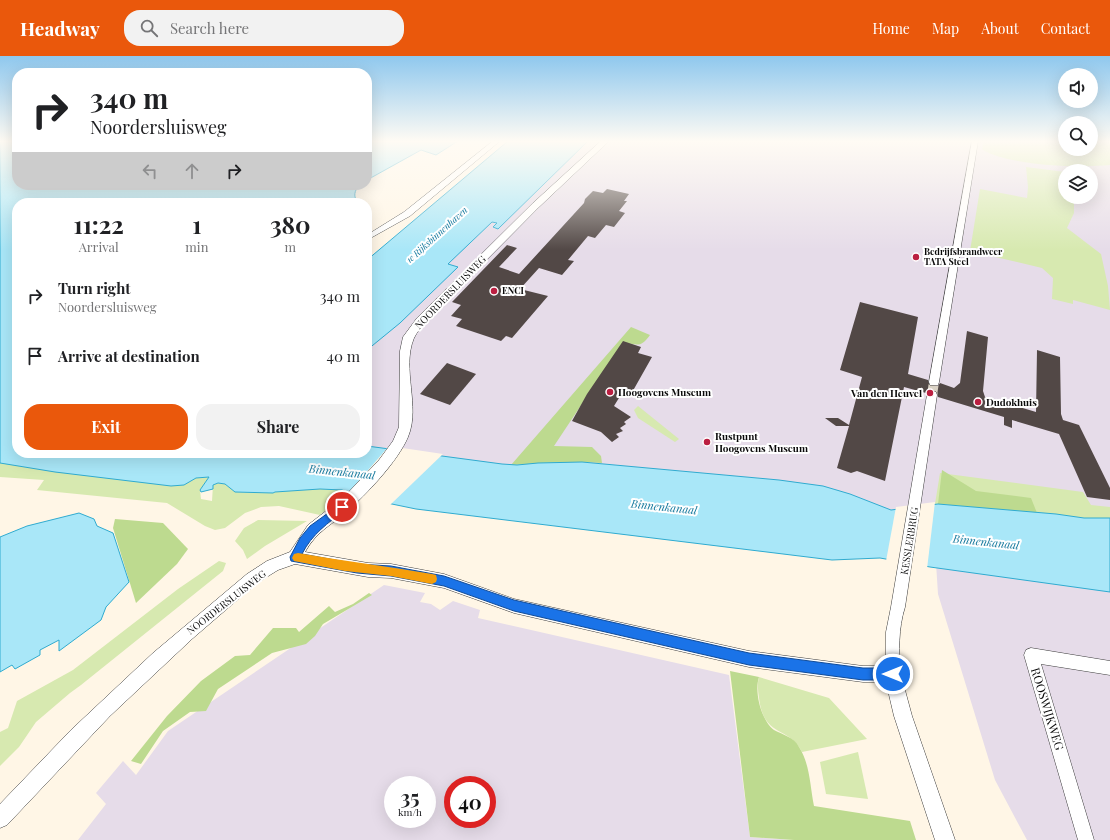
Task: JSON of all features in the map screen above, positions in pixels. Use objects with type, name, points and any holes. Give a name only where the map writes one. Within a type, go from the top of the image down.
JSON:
[{"type":"street","points":[[372,235],[407,214],[452,178]]},
{"type":"street","name":"NOORDERSLUISWEG","points":[[0,818],[99,715],[176,642],[243,586],[271,566],[285,559],[295,557],[304,541],[314,529],[342,507],[379,467],[402,437],[406,424],[404,353],[408,338],[421,320],[437,303],[566,178]]},
{"type":"street","points":[[934,382],[946,303],[968,178]]},
{"type":"street","name":"KESSLERBRUG","points":[[893,674],[893,620],[898,607],[932,395]]},
{"type":"street","points":[[295,557],[368,570],[391,571],[444,581],[514,606],[749,659],[863,674],[893,674],[903,716],[945,840]]},
{"type":"street","name":"ROOSWIJKWEG","points":[[1086,840],[1030,655],[1110,668]]},
{"type":"shaded area","points":[[536,178],[1058,178],[1058,204],[1098,204],[1098,178],[1110,178],[1110,840],[1027,840],[995,780],[938,594],[935,548],[372,454],[372,332]]},
{"type":"shaded area","points":[[384,585],[425,593],[420,602],[431,604],[440,610],[453,601],[480,610],[478,618],[729,675],[750,837],[794,840],[78,840],[106,804],[96,793],[123,761],[136,775],[168,731]]},
{"type":"green space","points":[[1027,178],[1058,178],[1058,204],[1074,204],[1074,213],[1067,228],[1101,254],[1108,286],[1110,310],[1073,300],[1073,304],[1052,299],[1053,278],[1042,268],[970,251],[980,189],[1027,198]]},
{"type":"green space","points":[[631,327],[650,335],[641,344],[623,342],[554,446],[592,447],[601,456],[602,463],[582,462],[511,465]]},
{"type":"green space","points":[[638,406],[679,439],[675,442],[638,418],[634,410]]},
{"type":"green space","points":[[0,461],[184,485],[196,478],[209,477],[200,490],[201,499],[212,501],[213,485],[218,483],[225,484],[235,492],[273,493],[322,488],[349,492],[320,515],[279,506],[261,507],[245,513],[225,528],[215,530],[205,526],[167,503],[37,490],[44,480],[0,477]]},
{"type":"green space","points":[[942,470],[976,491],[1031,498],[1037,513],[938,504]]},
{"type":"green space","points":[[940,473],[1083,492],[1091,505],[1110,507],[1110,518],[1084,518],[1056,514],[935,504]]},
{"type":"green space","points":[[115,519],[163,523],[188,549],[177,564],[136,603],[113,528]]},
{"type":"green space","points":[[258,520],[307,521],[265,546],[247,559],[243,550],[235,541],[244,528]]},
{"type":"green space","points":[[219,561],[226,563],[223,571],[70,693],[36,722],[19,747],[0,766],[0,732],[8,728],[17,701],[73,670],[178,589]]},
{"type":"green space","points":[[369,593],[372,595],[323,624],[315,636],[306,644],[272,653],[218,689],[206,711],[190,712],[163,731],[141,764],[131,761],[167,716],[201,681],[235,656],[250,655],[273,628],[296,628],[299,632],[329,606],[335,612],[353,604]]},
{"type":"green space","points":[[730,671],[759,677],[757,690],[762,713],[765,720],[774,730],[794,741],[803,754],[808,768],[814,806],[910,821],[916,840],[794,840],[750,837]]},
{"type":"green space","points":[[759,677],[829,698],[867,739],[802,752],[797,744],[771,726],[766,720],[759,698]]},
{"type":"green space","points":[[858,752],[868,799],[826,794],[820,762]]},
{"type":"water","name":"Binnenkanaal","points":[[0,178],[12,178],[12,190],[356,190],[355,198],[12,198],[12,458],[372,458],[372,447],[502,464],[517,465],[582,462],[779,480],[823,486],[850,494],[891,510],[938,504],[1056,514],[1084,518],[1110,518],[1110,592],[930,567],[880,558],[832,560],[416,509],[358,497],[342,490],[320,489],[273,493],[235,492],[225,484],[218,483],[213,485],[213,489],[201,492],[200,490],[209,477],[196,478],[184,485],[171,486],[55,472],[0,463]]},
{"type":"water","name":"1e Rijksbinnenhaven","points":[[465,178],[551,178],[498,229],[493,227],[497,223],[492,222],[448,264],[458,267],[400,323],[372,346],[372,256]]},
{"type":"water","points":[[79,513],[94,519],[97,526],[113,533],[129,582],[106,607],[101,620],[59,651],[59,640],[40,650],[40,655],[15,669],[12,665],[0,672],[0,537],[27,526]]},
{"type":"pier","points":[[389,446],[443,454],[389,506],[357,499],[349,492]]},
{"type":"pier","points":[[935,502],[927,569],[886,561],[896,507]]},
{"type":"building","points":[[607,189],[629,194],[624,201],[627,201],[619,211],[625,213],[614,227],[606,225],[595,238],[588,236],[568,260],[574,261],[562,275],[539,268],[520,289],[548,296],[512,338],[506,336],[501,341],[456,326],[462,319],[451,316],[461,305],[452,302],[507,245],[517,248],[499,267],[519,274],[584,203],[585,199],[593,191],[603,193]]},
{"type":"building","name":"Dudokhuis","points":[[860,302],[918,317],[908,374],[928,380],[930,386],[938,386],[940,383],[954,388],[960,383],[967,331],[988,337],[983,391],[985,397],[1036,412],[1037,350],[1060,357],[1061,414],[1063,420],[1079,425],[1110,488],[1110,500],[1087,497],[1059,434],[1012,420],[1012,428],[1004,425],[1004,417],[938,397],[937,392],[932,390],[926,393],[904,387],[885,481],[857,471],[851,473],[837,468],[849,426],[836,426],[825,418],[838,418],[849,425],[862,377],[840,370]]},
{"type":"building","name":"Hoogovens Museum","points":[[623,341],[641,347],[638,353],[652,357],[630,396],[622,393],[614,406],[631,417],[624,422],[626,424],[620,428],[623,431],[616,434],[619,437],[612,442],[601,432],[572,421],[587,394]]},
{"type":"building","points":[[447,363],[476,374],[450,405],[420,394]]},
{"type":"tunnel","points":[[932,395],[934,382]]},
{"type":"slow traffic","points":[[298,558],[345,567],[391,571],[432,579]]},
{"type":"place","name":"Bedrijfsbrandweer TATA Steel","points":[[916,257]]},
{"type":"place","name":"ENCI","points":[[494,291]]},
{"type":"place","name":"Hoogovens Museum","points":[[610,392]]},
{"type":"place","name":"Van den Heuvel","points":[[930,393]]},
{"type":"place","name":"Dudokhuis","points":[[978,402]]},
{"type":"place","name":"Rustpunt Hoogovens Museum","points":[[707,442]]},
{"type":"route","points":[[342,507],[314,529],[304,541],[295,557],[345,567],[391,571],[444,581],[514,606],[749,659],[863,674],[893,674]]}]
